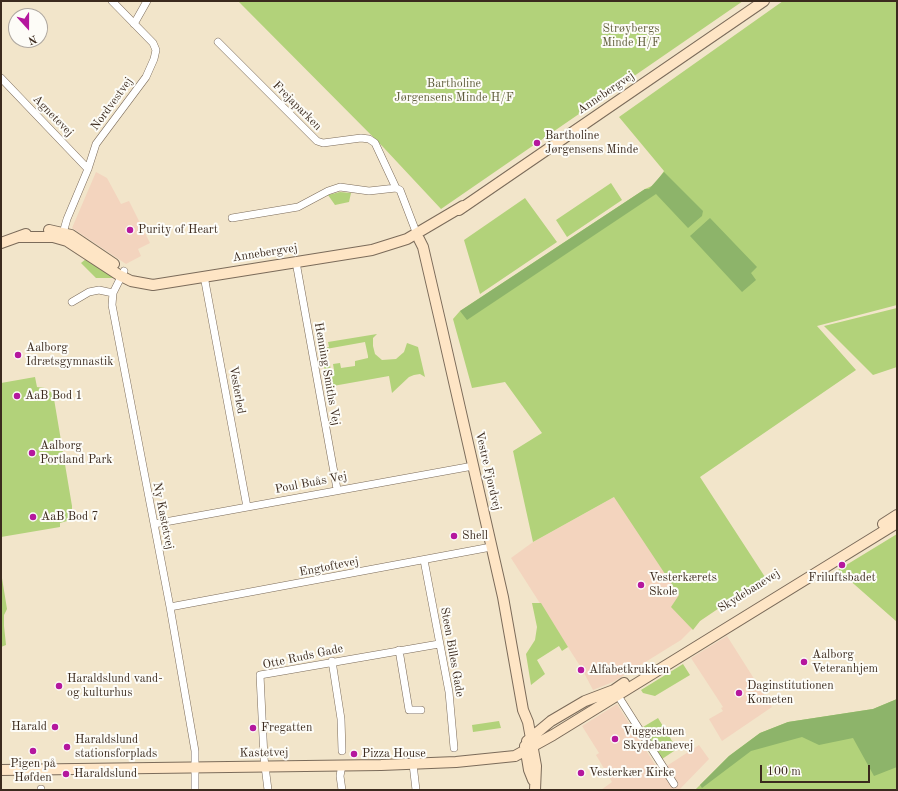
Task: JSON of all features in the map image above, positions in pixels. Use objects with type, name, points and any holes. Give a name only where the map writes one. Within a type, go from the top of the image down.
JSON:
[{"type":"street","name":"Nordvestvej","points":[[63,233],[96,144],[146,77],[154,59],[156,50],[112,1]]},
{"type":"street","points":[[134,24],[147,1]]},
{"type":"street","name":"Annebergvej","points":[[20,237],[53,237],[67,241],[123,274],[145,284],[162,283],[372,250],[418,237],[430,224],[463,206],[764,1]]},
{"type":"street","name":"Frejaparken","points":[[218,42],[318,141],[323,143],[361,138],[369,139],[375,143],[396,188],[400,190],[418,237]]},
{"type":"street","name":"Agnetevej","points":[[1,78],[88,169]]},
{"type":"street","points":[[232,218],[298,207],[328,190],[340,187],[369,191],[396,188]]},
{"type":"street","name":"Annebergvej","points":[[1,243],[30,232],[42,230],[63,233],[77,239],[123,274]]},
{"type":"street","name":"Vestre Fjordvej","points":[[418,237],[427,264],[492,547],[512,643],[529,745],[529,770],[535,787]]},
{"type":"street","name":"Henning Smiths Vej","points":[[296,262],[337,490]]},
{"type":"street","name":"Ny Kastetvej","points":[[123,274],[113,293],[112,305],[170,608],[195,751],[195,790]]},
{"type":"street","name":"Vesterled","points":[[204,276],[247,507]]},
{"type":"street","points":[[72,302],[89,292],[99,290],[113,293]]},
{"type":"street","name":"Poul Buås Vej","points":[[154,524],[473,466]]},
{"type":"street","name":"Skydebanevej","points":[[616,693],[897,515]]},
{"type":"street","name":"Skydebanevej","points":[[529,745],[542,727],[585,701],[616,693],[897,523]]},
{"type":"street","name":"Engtoftevej","points":[[170,608],[492,547]]},
{"type":"street","name":"Steen Billes Gade","points":[[424,560],[449,692],[454,748]]},
{"type":"street","name":"Otte Ruds Gade","points":[[265,766],[260,675],[332,661],[439,644]]},
{"type":"street","points":[[398,650],[409,710],[420,710]]},
{"type":"street","points":[[332,661],[341,719],[342,751]]},
{"type":"street","points":[[616,693],[674,784]]},
{"type":"street","name":"Kastetvej","points":[[1,770],[414,764],[508,758],[529,745]]},
{"type":"street","points":[[414,764],[416,790]]},
{"type":"street","points":[[342,765],[340,776],[342,790]]},
{"type":"street","points":[[265,766],[268,790]]},
{"type":"shaded area","points":[[96,172],[107,178],[121,204],[129,201],[150,243],[138,249],[141,256],[126,264],[72,228]]},
{"type":"shaded area","name":"Vesterkærets Skole","points":[[614,497],[765,577],[700,621],[681,640],[613,682],[593,690],[582,669],[511,558],[533,542]]},
{"type":"shaded area","name":"Daginstitutionen Kometen","points":[[727,636],[772,707],[722,741],[709,719],[723,711],[721,708],[723,707],[691,658]]},
{"type":"shaded area","name":"Vuggestuen Skydebanevej","points":[[617,704],[659,771],[699,745],[709,759],[679,790],[601,790],[612,782],[596,755],[599,753],[582,726]]},
{"type":"green space","name":"Bartholine Jørgensens Minde H/F","points":[[238,1],[743,1],[441,209],[384,148]]},
{"type":"green space","points":[[783,1],[897,1],[897,305],[817,326],[856,370],[700,477],[765,577],[700,621],[693,630],[671,607],[679,595],[614,497],[533,542],[513,451],[542,433],[505,382],[472,388],[453,319],[460,311],[645,189],[654,185],[664,171],[619,117]]},
{"type":"green space","points":[[664,172],[703,211],[702,216],[688,228],[656,194],[467,320],[460,311],[645,189],[649,189]]},
{"type":"green space","points":[[611,183],[622,200],[567,237],[556,220]]},
{"type":"green space","points":[[340,192],[351,193],[349,202],[335,205],[328,195]]},
{"type":"green space","points":[[525,198],[557,242],[480,294],[464,240]]},
{"type":"green space","points":[[710,218],[757,267],[751,273],[756,280],[742,292],[690,236]]},
{"type":"green space","points":[[86,259],[113,278],[96,278],[81,263]]},
{"type":"green space","points":[[897,308],[897,367],[873,375],[824,326]]},
{"type":"green space","points":[[377,334],[373,338],[373,346],[375,354],[382,360],[396,359],[404,352],[407,343],[418,347],[425,377],[420,374],[409,377],[392,393],[389,376],[333,386],[335,399],[330,400],[324,366],[330,365],[331,371],[334,370],[333,364],[340,363],[341,368],[355,366],[355,361],[368,358],[368,356],[365,342],[326,349],[328,363],[323,364],[320,349],[329,347],[328,342]]},
{"type":"green space","name":"Aalborg Portland Park","points":[[35,377],[37,387],[45,388],[51,392],[54,399],[72,506],[72,514],[67,521],[60,523],[60,527],[1,537],[1,383]]},
{"type":"green space","points":[[897,534],[897,622],[838,570]]},
{"type":"green space","points":[[1,572],[7,609],[4,615],[6,645],[1,647]]},
{"type":"green space","points":[[532,603],[541,603],[568,647],[562,651],[559,646],[537,660],[545,674],[531,685],[526,654],[535,640],[537,627]]},
{"type":"green space","points":[[683,664],[690,675],[655,696],[643,693],[641,690]]},
{"type":"green space","points":[[897,699],[897,790],[695,790],[729,756],[760,733],[788,722],[873,709]]},
{"type":"green space","points":[[897,699],[897,767],[874,776],[853,738],[819,745],[802,737],[751,751],[702,788],[700,785],[729,756],[760,733],[788,722],[873,709]]},
{"type":"green space","points":[[658,718],[677,749],[662,759],[643,727]]},
{"type":"green space","points":[[499,721],[501,728],[473,732],[472,725]]},
{"type":"place","name":"Bartholine Jørgensens Minde","points":[[537,143]]},
{"type":"place","name":"Purity of Heart","points":[[130,230]]},
{"type":"place","name":"Aalborg Idrætsgymnastik","points":[[18,355]]},
{"type":"place","name":"AaB Bod 1","points":[[17,396]]},
{"type":"place","name":"Aalborg Portland Park","points":[[32,453]]},
{"type":"place","name":"AaB Bod 7","points":[[33,517]]},
{"type":"place","name":"Shell","points":[[454,536]]},
{"type":"place","name":"Friluftsbadet","points":[[842,565]]},
{"type":"place","name":"Vesterkærets Skole","points":[[641,585]]},
{"type":"place","name":"Aalborg Veteranhjem","points":[[804,662]]},
{"type":"place","name":"Alfabetkrukken","points":[[581,670]]},
{"type":"place","name":"Haraldslund vand- og kulturhus","points":[[59,686]]},
{"type":"place","name":"Daginstitutionen Kometen","points":[[739,693]]},
{"type":"place","name":"Harald","points":[[55,727]]},
{"type":"place","name":"Fregatten","points":[[253,728]]},
{"type":"place","name":"Vuggestuen Skydebanevej","points":[[615,739]]},
{"type":"place","name":"Haraldslund stationsforplads","points":[[67,747]]},
{"type":"place","name":"Pigen på Høfden","points":[[33,751]]},
{"type":"place","name":"Pizza House","points":[[354,754]]},
{"type":"place","name":"Vesterkær Kirke","points":[[581,773]]},
{"type":"place","name":"Haraldslund","points":[[66,774]]},
{"type":"park label","name":"Strøybergs Minde H/F","points":[[631,36]]}]
